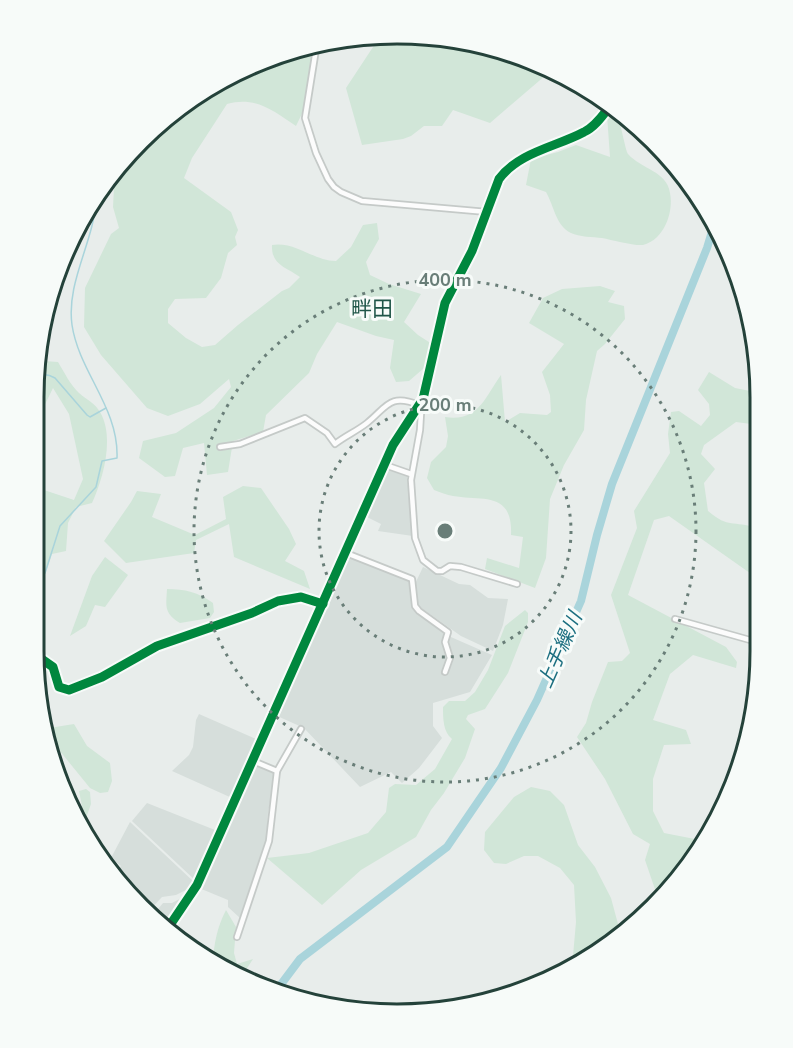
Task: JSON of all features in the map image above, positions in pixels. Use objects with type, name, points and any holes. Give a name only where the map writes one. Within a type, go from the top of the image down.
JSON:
[{"type":"street","points":[[315,53],[305,118],[316,153],[334,187],[362,201],[487,212]]},
{"type":"street","points":[[171,923],[197,885],[397,436],[425,392],[445,303],[472,251],[499,179],[506,171],[535,152],[585,132],[605,111]]},
{"type":"street","points":[[220,447],[240,444],[304,418],[327,433],[335,444],[366,424],[390,402],[401,400],[418,405]]},
{"type":"street","points":[[418,405],[421,413],[420,430],[411,474],[414,528],[417,548],[423,560],[437,571],[450,566],[471,568],[517,584]]},
{"type":"street","points":[[385,465],[411,474]]},
{"type":"street","points":[[346,553],[412,579],[415,606],[448,632],[446,642],[450,658],[445,672]]},
{"type":"street","points":[[44,661],[53,667],[59,687],[69,690],[102,676],[157,646],[252,613],[278,601],[301,597],[323,604]]},
{"type":"street","points":[[675,619],[750,640]]},
{"type":"street","points":[[237,937],[269,841],[277,771],[301,729]]},
{"type":"street","points":[[253,761],[277,771]]},
{"type":"shaded area","points":[[387,469],[407,476],[413,536],[378,531],[381,524],[365,516]]},
{"type":"shaded area","points":[[347,557],[409,581],[414,610],[444,634],[492,655],[470,692],[433,703],[433,726],[442,738],[419,768],[402,783],[391,772],[360,787],[304,728],[275,715]]},
{"type":"shaded area","points":[[423,567],[459,584],[470,585],[488,598],[508,599],[503,625],[493,651],[461,636],[420,607],[415,584]]},
{"type":"shaded area","points":[[199,714],[258,740],[232,798],[172,771],[189,755],[193,747],[196,720]]},
{"type":"shaded area","points":[[254,765],[275,774],[266,841],[240,918],[228,907],[228,900],[199,888]]},
{"type":"shaded area","points":[[147,803],[215,830],[196,881],[132,821]]},
{"type":"shaded area","points":[[130,822],[195,883],[194,886],[176,895],[162,897],[153,907],[118,869],[121,866],[111,858]]},
{"type":"shaded area","points":[[189,894],[170,922],[157,910],[163,903],[172,903]]},
{"type":"green space","points":[[375,44],[420,44],[465,50],[510,62],[545,76],[490,123],[453,110],[442,126],[424,126],[403,139],[362,145],[346,88]]},
{"type":"green space","points":[[314,54],[310,97],[296,126],[272,110],[256,103],[227,104],[192,158],[184,178],[231,212],[238,230],[235,237],[237,245],[228,253],[221,278],[206,298],[175,299],[168,309],[168,323],[186,338],[202,347],[215,345],[300,277],[277,261],[272,252],[272,245],[297,248],[320,258],[336,261],[351,247],[363,225],[377,223],[379,239],[366,262],[370,275],[389,284],[421,294],[404,322],[432,344],[431,362],[409,381],[396,382],[390,368],[394,340],[337,322],[317,354],[309,373],[266,415],[263,432],[233,441],[228,472],[207,475],[204,443],[183,448],[175,476],[165,477],[139,458],[143,441],[176,433],[214,408],[231,387],[229,379],[200,404],[168,416],[147,408],[101,355],[84,327],[85,288],[111,234],[119,228],[113,207],[116,182],[147,147],[182,116],[220,91],[261,70]]},
{"type":"green space","points":[[607,115],[620,123],[628,154],[659,175],[668,186],[671,200],[666,224],[657,237],[643,245],[571,233],[562,226],[546,192],[526,185],[531,159],[576,145],[610,157]]},
{"type":"green space","points":[[600,286],[615,291],[608,302],[624,306],[625,319],[597,351],[586,400],[584,430],[564,465],[550,499],[546,558],[535,588],[485,569],[487,558],[519,568],[523,537],[511,535],[507,511],[494,501],[453,496],[434,490],[427,478],[431,462],[446,447],[448,436],[445,417],[456,418],[473,412],[485,400],[501,375],[505,422],[520,413],[547,415],[551,412],[550,395],[542,372],[564,344],[529,323],[543,298],[562,289]]},
{"type":"green space","points":[[46,361],[58,362],[76,390],[98,409],[107,433],[107,445],[100,482],[92,503],[76,507],[68,523],[66,551],[52,554],[44,578],[44,490],[74,500],[83,479],[69,414],[53,388],[44,406]]},
{"type":"green space","points":[[709,372],[735,388],[750,391],[750,424],[736,422],[704,445],[701,454],[715,469],[704,483],[708,511],[726,522],[750,526],[750,573],[669,516],[654,520],[628,595],[726,647],[737,662],[736,668],[693,655],[670,674],[653,720],[686,730],[691,744],[664,745],[653,779],[653,811],[664,833],[695,839],[677,866],[656,891],[645,860],[650,844],[633,834],[605,779],[577,737],[586,723],[608,662],[622,661],[630,653],[611,595],[637,528],[634,511],[670,453],[668,434],[671,412],[679,411],[701,426],[710,415],[709,404],[698,390]]},
{"type":"green space","points":[[243,486],[261,488],[289,529],[296,544],[285,561],[304,571],[310,589],[234,557],[229,524],[196,540],[194,553],[126,563],[104,541],[137,491],[161,494],[152,517],[195,535],[226,519],[223,497]]},
{"type":"green space","points":[[105,557],[128,575],[105,607],[95,605],[86,626],[70,636],[92,576]]},
{"type":"green space","points":[[167,589],[202,596],[213,603],[214,612],[210,618],[180,623],[171,616],[167,609]]},
{"type":"green space","points":[[525,610],[528,613],[528,622],[508,673],[485,709],[468,715],[466,719],[475,729],[465,758],[416,837],[361,870],[322,905],[267,858],[309,853],[368,833],[386,812],[389,788],[395,784],[416,785],[435,769],[452,739],[445,729],[443,707],[449,701],[465,701],[475,692],[488,670],[505,626]]},
{"type":"green space","points":[[74,724],[87,746],[110,763],[112,781],[108,792],[100,793],[90,788],[57,748],[52,728]]},
{"type":"green space","points":[[531,787],[550,791],[564,805],[578,845],[595,867],[611,898],[618,926],[573,957],[576,922],[574,885],[560,868],[538,856],[524,856],[506,864],[494,863],[484,850],[485,832],[514,797]]},
{"type":"green space","points":[[86,789],[90,792],[91,804],[86,819],[80,807],[82,806],[79,791]]},
{"type":"green space","points":[[226,910],[236,927],[234,953],[237,964],[253,959],[245,971],[214,953],[220,923]]},
{"type":"waterway","points":[[44,574],[60,526],[96,487],[102,461],[117,458],[112,423],[82,359],[72,325],[71,309],[76,278],[94,215]]},
{"type":"waterway","name":"上手繰川","points":[[280,985],[300,959],[447,847],[501,768],[537,700],[581,601],[612,484],[711,236]]},
{"type":"waterway","points":[[44,375],[55,378],[90,417],[106,408]]},
{"type":"cycle path","points":[[171,923],[197,885],[393,445],[423,399],[445,303],[472,251],[499,179],[507,170],[527,156],[588,130],[605,112]]},
{"type":"cycle path","points":[[44,661],[53,667],[59,687],[69,690],[102,677],[157,646],[252,613],[278,601],[301,597],[323,604]]},
{"type":"district","name":"畔田","points":[[372,309]]}]
